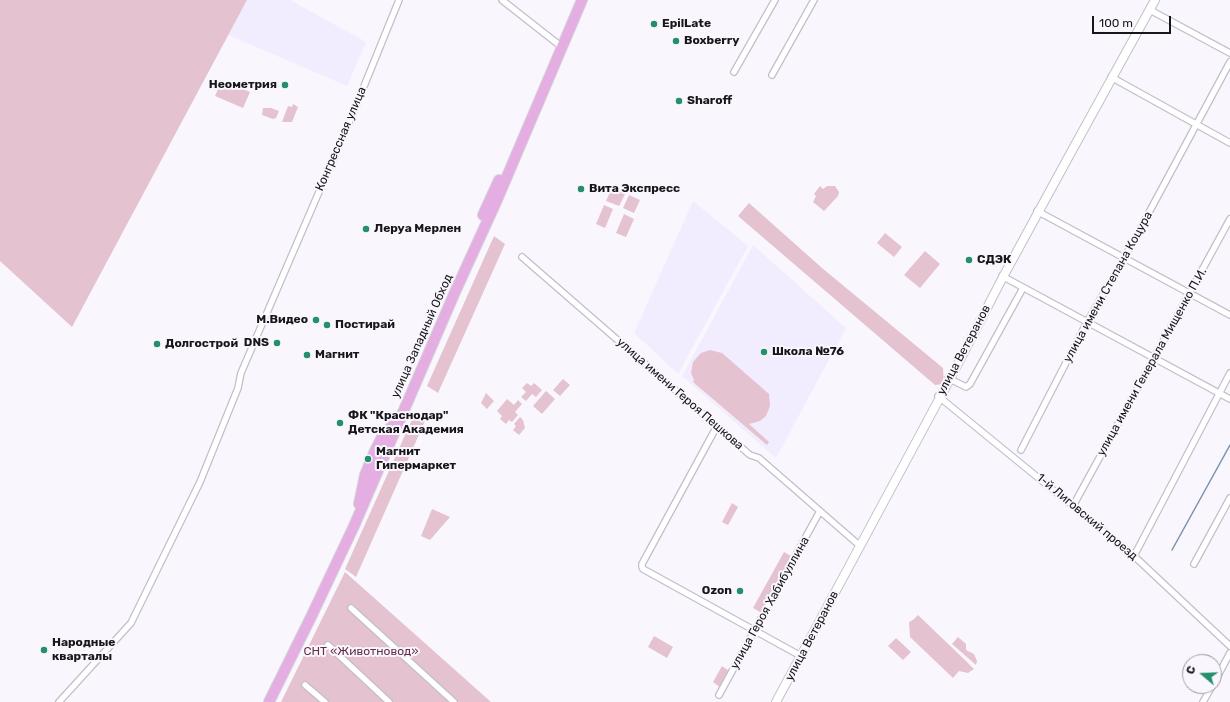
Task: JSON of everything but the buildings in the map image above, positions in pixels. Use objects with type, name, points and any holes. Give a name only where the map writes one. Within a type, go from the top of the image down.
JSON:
[{"type":"highway","name":"улица Западный Обход","points":[[265,702],[308,616],[359,504],[577,0]]},
{"type":"highway","name":"улица Западный Обход","points":[[269,702],[341,553],[417,378],[497,200],[582,0]]},
{"type":"street","name":"Конгрессная улица","points":[[59,702],[131,623],[200,482],[238,388],[241,373],[356,106],[399,0]]},
{"type":"street","points":[[502,0],[558,44]]},
{"type":"street","points":[[734,72],[775,0]]},
{"type":"street","points":[[772,75],[814,0]]},
{"type":"street","name":"улица Ветеранов","points":[[1038,212],[1151,0]]},
{"type":"street","name":"улица Ветеранов","points":[[775,702],[1002,276],[1155,0]]},
{"type":"street","points":[[1150,10],[1230,52]]},
{"type":"street","name":"улица имени Степана Коцура","points":[[1021,450],[1087,322],[1125,257],[1230,62]]},
{"type":"street","points":[[1112,78],[1230,143]]},
{"type":"street","points":[[1038,212],[1125,257],[1230,315]]},
{"type":"street","name":"улица имени Генерала Мищенко П.И.","points":[[1073,506],[1230,219]]},
{"type":"street","name":"улица имени Героя Пешкова","points":[[522,257],[750,455],[759,458],[859,544]]},
{"type":"street","points":[[1002,276],[1230,400]]},
{"type":"street","points":[[949,378],[966,387],[970,384],[1023,288]]},
{"type":"street","points":[[1134,556],[1230,373]]},
{"type":"street","name":"улица Ветеранов","points":[[775,702],[939,396]]},
{"type":"street","name":"1-й Лиговский проезд","points":[[939,396],[1134,556],[1230,646]]},
{"type":"street","points":[[717,426],[642,567],[643,569],[799,655]]},
{"type":"street","points":[[1194,564],[1230,498]]},
{"type":"street","name":"улица Героя Хабибуллина","points":[[719,695],[820,511]]},
{"type":"street","points":[[351,608],[454,702]]},
{"type":"street","points":[[328,645],[389,702]]},
{"type":"street","points":[[1222,668],[1230,653]]},
{"type":"street","points":[[305,685],[325,702]]},
{"type":"shaded area","points":[[247,0],[290,0],[366,42],[347,86],[228,35]]},
{"type":"shaded area","points":[[693,201],[748,246],[678,374],[634,333]]},
{"type":"shaded area","name":"Школа №76","points":[[753,245],[846,328],[776,458],[682,376]]},
{"type":"green space","points":[[0,0],[247,0],[72,327],[0,261]]},
{"type":"green space","points":[[222,80],[250,92],[243,108],[215,96]]},
{"type":"green space","points":[[293,104],[298,107],[292,122],[282,122],[288,106],[292,107]]},
{"type":"green space","points":[[263,108],[271,108],[279,111],[276,118],[273,119],[262,115]]},
{"type":"green space","points":[[820,186],[823,189],[827,186],[835,186],[839,192],[838,196],[824,211],[813,202],[816,196],[814,194]]},
{"type":"green space","points":[[612,188],[625,194],[619,206],[606,201]]},
{"type":"green space","points":[[629,195],[640,200],[634,213],[623,208]]},
{"type":"green space","points":[[749,203],[822,268],[943,368],[944,384],[935,385],[738,216]]},
{"type":"green space","points":[[604,205],[613,209],[605,228],[596,224]]},
{"type":"green space","points":[[624,214],[634,219],[626,237],[616,233]]},
{"type":"green space","points":[[885,233],[902,247],[894,257],[877,243]]},
{"type":"green space","points":[[494,236],[505,244],[438,393],[427,386]]},
{"type":"green space","points":[[925,251],[940,264],[920,288],[904,275]]},
{"type":"green space","points":[[710,350],[722,353],[769,394],[770,406],[766,416],[760,421],[749,424],[769,442],[767,445],[693,382],[694,380],[691,373],[693,362],[701,353]]},
{"type":"green space","points":[[563,379],[570,385],[560,396],[553,390]]},
{"type":"green space","points":[[527,383],[531,386],[534,383],[542,390],[536,397],[532,394],[526,401],[521,397],[526,392],[522,388]]},
{"type":"green space","points":[[546,391],[555,399],[542,414],[533,406]]},
{"type":"green space","points":[[486,393],[494,401],[487,409],[481,403]]},
{"type":"green space","points":[[507,399],[514,405],[518,400],[522,404],[515,412],[518,415],[512,422],[509,420],[506,424],[500,419],[502,416],[497,411]]},
{"type":"green space","points":[[414,415],[425,421],[356,577],[345,569]]},
{"type":"green space","points":[[520,417],[523,420],[525,428],[519,435],[513,430],[516,426],[514,424]]},
{"type":"green space","points":[[732,503],[738,507],[728,525],[722,522]]},
{"type":"green space","points":[[432,509],[450,517],[430,540],[421,536]]},
{"type":"green space","points":[[784,552],[791,556],[760,612],[753,608]]},
{"type":"green space","name":"СНТ «Животновод»","points":[[345,572],[491,702],[281,702]]},
{"type":"green space","points":[[918,615],[974,669],[968,673],[959,671],[953,678],[910,637],[909,622]]},
{"type":"green space","points":[[654,636],[673,647],[667,658],[648,647]]},
{"type":"green space","points":[[958,637],[966,644],[966,650],[974,654],[977,661],[976,665],[952,644]]},
{"type":"green space","points":[[896,638],[911,652],[903,660],[888,646]]},
{"type":"green space","points":[[722,666],[729,671],[720,687],[713,682]]},
{"type":"waterway","points":[[1172,550],[1230,445]]},
{"type":"place","name":"EpilLate","points":[[654,24]]},
{"type":"place","name":"Boxberry","points":[[676,41]]},
{"type":"place","name":"Неометрия","points":[[285,85]]},
{"type":"place","name":"Sharoff","points":[[679,101]]},
{"type":"place","name":"Вита Экспресс","points":[[581,189]]},
{"type":"place","name":"Леруа Мерлен","points":[[366,229]]},
{"type":"place","name":"СДЭК","points":[[969,260]]},
{"type":"place","name":"М.Видео","points":[[316,320]]},
{"type":"place","name":"Постирай","points":[[327,325]]},
{"type":"place","name":"DNS","points":[[277,343]]},
{"type":"place","name":"Долгострой","points":[[157,344]]},
{"type":"place","name":"Школа №76","points":[[764,352]]},
{"type":"place","name":"Магнит","points":[[307,355]]},
{"type":"place","name":"ФК \"Краснодар\" Детская Академия","points":[[340,423]]},
{"type":"place","name":"Магнит Гипермаркет","points":[[368,459]]},
{"type":"place","name":"Ozon","points":[[740,591]]},
{"type":"place","name":"Народные кварталы","points":[[44,650]]}]
